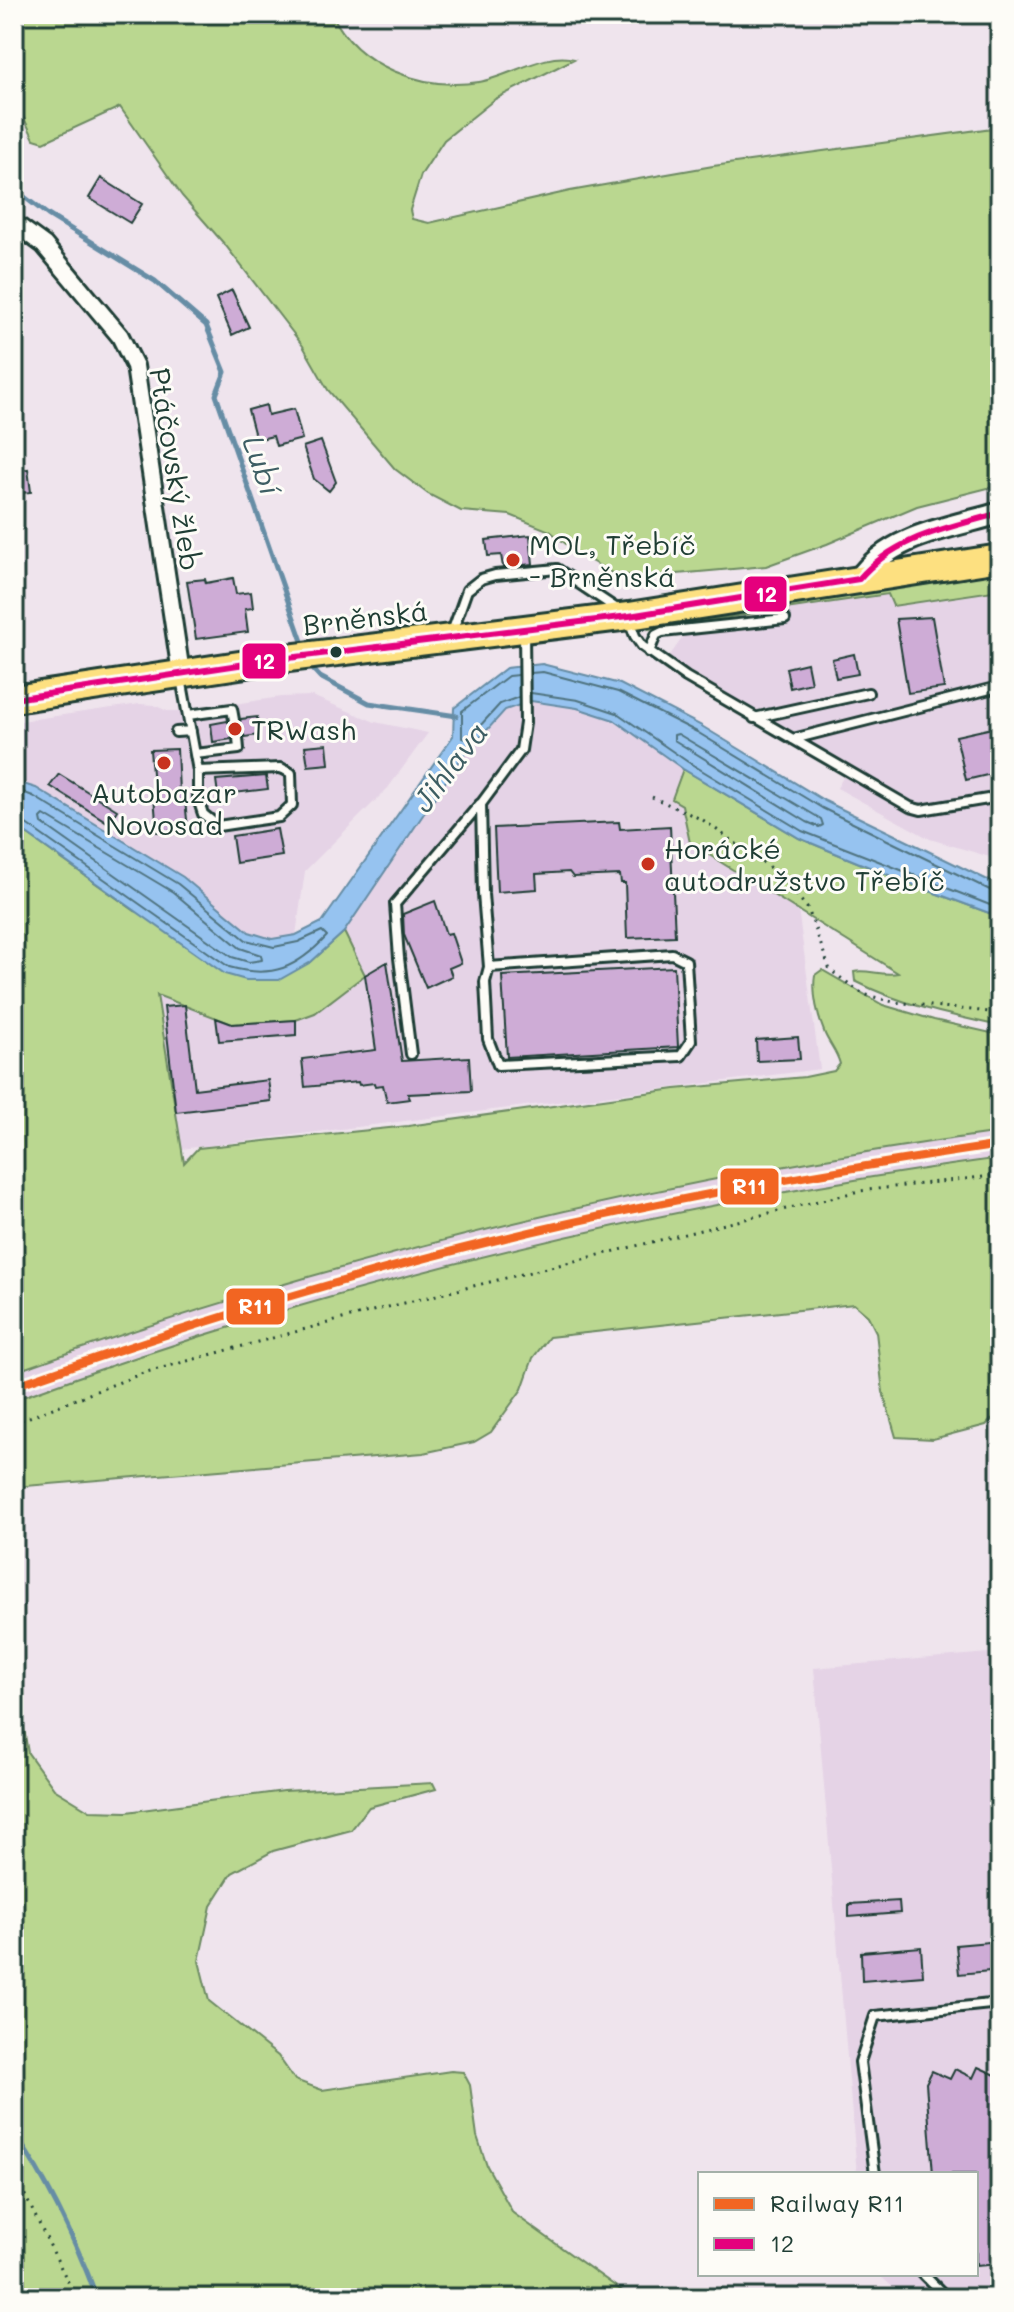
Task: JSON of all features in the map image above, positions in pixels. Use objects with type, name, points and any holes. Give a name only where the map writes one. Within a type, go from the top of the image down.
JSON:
[{"type":"main road","name":"Brněnská","points":[[14,699],[272,660],[629,616],[1000,558]]},
{"type":"street","name":"Ptáčovský žleb","points":[[14,223],[44,245],[120,336],[135,366],[181,673]]},
{"type":"street","points":[[859,579],[875,560],[900,543],[1000,513]]},
{"type":"lane","points":[[449,639],[467,590],[481,579],[557,569],[629,616],[635,636],[649,652],[686,677],[910,807],[921,810],[1000,797]]},
{"type":"lane","points":[[649,652],[656,635],[662,632],[785,619]]},
{"type":"lane","points":[[411,1054],[395,904],[481,804],[521,750],[525,723],[524,631]]},
{"type":"lane","points":[[181,673],[198,771],[198,799],[203,814],[218,826],[279,817],[292,805],[291,773],[281,768],[198,771]]},
{"type":"lane","points":[[792,739],[998,687]]},
{"type":"lane","points":[[754,718],[868,693]]},
{"type":"lane","points":[[188,715],[232,709],[234,720]]},
{"type":"lane","points":[[176,732],[191,731]]},
{"type":"lane","points":[[195,754],[239,749],[238,738]]},
{"type":"lane","points":[[481,804],[483,894],[489,967],[485,982],[488,1039],[498,1065],[681,1056],[691,1041],[686,961],[672,954],[489,967]]},
{"type":"lane","points":[[875,2172],[860,2062],[875,2016],[1000,2003]]},
{"type":"lane","points":[[925,2276],[947,2298]]},
{"type":"path","points":[[652,797],[703,820],[780,875],[808,909],[830,970],[863,994],[893,1002],[1000,1013]]},
{"type":"path","points":[[14,1423],[143,1373],[391,1306],[859,1191],[1000,1175]]},
{"type":"path","points":[[14,2173],[76,2298]]},
{"type":"shaded area","points":[[1000,590],[1000,860],[930,839],[837,788],[849,767],[668,658],[686,633],[761,626],[760,612],[888,594],[894,606]]},
{"type":"shaded area","points":[[312,696],[375,722],[428,733],[388,788],[305,871],[296,935],[272,939],[249,932],[183,877],[36,789],[14,781],[14,722],[140,704],[154,705],[167,711],[187,711],[281,697]]},
{"type":"shaded area","points":[[531,701],[577,708],[614,720],[683,769],[672,799],[682,805],[690,843],[798,909],[820,1069],[181,1149],[157,994],[232,1024],[365,975],[344,932],[460,760],[505,710]]},
{"type":"shaded area","points":[[1000,1132],[1000,1158],[826,1184],[144,1353],[14,1400],[14,1372],[136,1329],[338,1267],[544,1215],[715,1179],[822,1158]]},
{"type":"shaded area","points":[[1000,1652],[1000,2298],[905,2298],[880,2276],[978,2276],[978,2172],[857,2172],[814,1668]]},
{"type":"green space","points":[[14,14],[332,14],[343,33],[375,61],[394,71],[436,83],[479,82],[539,61],[563,57],[574,59],[495,99],[444,140],[421,175],[410,210],[412,219],[429,223],[570,191],[713,166],[1000,127],[1000,485],[917,506],[766,566],[643,577],[612,573],[577,553],[550,531],[510,515],[461,511],[428,494],[395,469],[328,390],[303,346],[226,246],[182,196],[120,107],[44,142],[34,139],[17,104],[14,88]]},
{"type":"green space","points":[[1000,567],[1000,590],[893,606],[888,594],[649,629],[652,624]]},
{"type":"green space","points":[[683,769],[799,838],[1000,917],[1000,1026],[908,1003],[855,981],[854,972],[898,973],[690,843],[682,805],[672,799]]},
{"type":"green space","points":[[14,825],[135,911],[311,962],[344,932],[365,975],[315,1013],[296,1020],[232,1024],[157,995],[184,1163],[198,1148],[408,1126],[675,1089],[805,1077],[834,1071],[840,1064],[822,1028],[815,997],[815,975],[822,970],[883,1005],[1000,1035],[1000,1132],[749,1173],[501,1226],[256,1292],[14,1372]]},
{"type":"green space","points":[[1000,1158],[1000,1411],[986,1425],[933,1439],[896,1437],[883,1392],[876,1332],[868,1316],[854,1304],[549,1337],[533,1358],[522,1389],[491,1432],[474,1442],[423,1453],[14,1487],[14,1400],[134,1358],[255,1319],[500,1252],[749,1199]]},
{"type":"green space","points":[[14,1638],[20,1647],[21,1711],[28,1753],[54,1789],[90,1811],[127,1812],[284,1791],[433,1783],[436,1789],[369,1807],[351,1830],[273,1851],[232,1873],[211,1906],[199,1961],[209,2001],[278,2056],[295,2080],[322,2090],[451,2071],[463,2072],[470,2085],[477,2136],[487,2166],[513,2213],[632,2298],[14,2298]]},
{"type":"water","name":"Jihlava","points":[[542,664],[620,684],[700,725],[825,801],[1000,886],[1000,917],[799,838],[683,769],[614,720],[577,708],[531,701],[505,710],[460,760],[344,932],[311,962],[279,980],[246,980],[225,974],[14,825],[14,781],[36,788],[183,877],[249,932],[272,939],[296,935],[322,922],[453,736],[454,708],[506,668]]},
{"type":"building","points":[[101,178],[142,204],[130,223],[89,198]]},
{"type":"building","points":[[232,290],[249,327],[232,335],[216,298]]},
{"type":"building","points":[[266,405],[268,415],[294,409],[302,439],[276,446],[273,436],[256,440],[248,410]]},
{"type":"building","points":[[321,441],[336,482],[329,491],[314,479],[303,447]]},
{"type":"building","points":[[28,469],[31,492],[14,494],[14,471]]},
{"type":"building","points":[[530,535],[533,564],[503,567],[501,555],[488,556],[486,540]]},
{"type":"building","points":[[233,578],[236,594],[251,592],[253,608],[245,609],[248,632],[196,639],[187,581],[205,579],[206,583]]},
{"type":"building","points":[[932,617],[944,688],[908,693],[896,619]]},
{"type":"building","points":[[854,654],[858,674],[836,678],[832,659]]},
{"type":"building","points":[[807,663],[811,683],[790,688],[786,668]]},
{"type":"building","name":"TRWash","points":[[257,717],[259,735],[245,737],[237,731],[231,739],[213,742],[211,724],[227,721],[234,727],[239,725],[241,719]]},
{"type":"building","points":[[997,727],[1000,772],[966,780],[956,736]]},
{"type":"building","points":[[327,744],[329,764],[308,766],[305,746]]},
{"type":"building","points":[[177,749],[179,792],[184,791],[188,829],[157,832],[150,750]]},
{"type":"building","points":[[59,774],[117,810],[109,823],[50,786]]},
{"type":"building","points":[[266,776],[268,789],[218,795],[216,780]]},
{"type":"building","points":[[619,822],[620,829],[670,826],[675,936],[627,938],[625,883],[621,883],[620,875],[573,877],[569,872],[536,874],[537,889],[497,892],[494,828]]},
{"type":"building","points":[[277,829],[282,856],[236,863],[232,836]]},
{"type":"building","points":[[435,901],[446,934],[451,933],[461,963],[449,968],[452,976],[426,988],[404,935],[403,914]]},
{"type":"building","points":[[387,962],[402,1061],[469,1057],[471,1091],[408,1094],[410,1099],[387,1102],[383,1085],[375,1086],[374,1083],[305,1087],[302,1059],[376,1050],[365,975]]},
{"type":"building","points":[[674,967],[678,1047],[507,1057],[502,976]]},
{"type":"building","points":[[185,1005],[195,1089],[268,1080],[271,1101],[176,1112],[164,1007]]},
{"type":"building","points":[[216,1018],[232,1024],[296,1020],[296,1035],[219,1041]]},
{"type":"building","points":[[798,1037],[800,1059],[757,1061],[756,1040]]},
{"type":"building","points":[[899,1901],[900,1913],[849,1917],[849,1904]]},
{"type":"building","points":[[1000,1941],[1000,1970],[959,1974],[956,1945]]},
{"type":"building","points":[[921,1947],[923,1976],[862,1981],[861,1952]]},
{"type":"building","points":[[978,2067],[1000,2077],[1000,2264],[978,2266],[978,2172],[933,2172],[926,2083],[932,2071],[950,2079],[955,2069],[973,2078]]},
{"type":"waterway","name":"Lubí","points":[[14,189],[48,215],[155,281],[206,325],[225,372],[216,395],[304,647]]},
{"type":"waterway","name":"Lubí","points":[[309,665],[320,677],[369,703],[457,716]]},
{"type":"waterway","points":[[14,2133],[61,2213],[97,2298]]},
{"type":"rail line","name":"R11","points":[[14,1386],[256,1306],[501,1239],[749,1186],[1000,1145]]},
{"type":"transit line","name":"12","points":[[14,699],[272,660],[629,616],[859,579],[874,564],[906,543],[1000,513]]},
{"type":"place","name":"MOL, Třebíč - Brněnská","points":[[513,560]]},
{"type":"place","name":"TRWash","points":[[235,729]]},
{"type":"place","name":"Autobazar Novosad","points":[[164,763]]},
{"type":"place","name":"Horácké autodružstvo Třebíč","points":[[648,864]]}]
